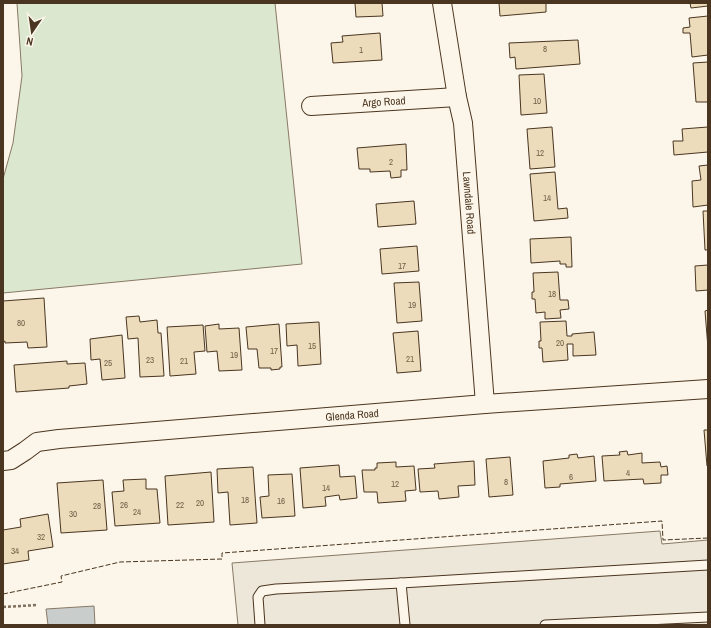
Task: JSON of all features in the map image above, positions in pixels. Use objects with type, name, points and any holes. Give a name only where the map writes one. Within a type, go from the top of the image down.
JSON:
[{"type":"street","name":"Lawndale Road","points":[[442,3],[457,97],[463,123],[485,404]]},
{"type":"street","name":"Argo Road","points":[[311,106],[457,97]]},
{"type":"street","name":"Glenda Road","points":[[3,461],[11,460],[37,442],[59,439],[485,404],[708,389]]},
{"type":"lane","points":[[260,625],[258,597],[262,591],[276,589],[708,565]]},
{"type":"lane","points":[[401,583],[405,625]]},
{"type":"lane","points":[[545,625],[708,617]]},
{"type":"path","points":[[3,607],[38,605]]},
{"type":"green space","points":[[17,3],[275,3],[302,264],[3,293],[3,179],[13,143],[22,76]]},
{"type":"shaded area","points":[[660,531],[662,544],[708,540],[708,625],[238,625],[232,563]]},
{"type":"shaded area","points":[[94,606],[95,625],[48,625],[46,609]]},
{"type":"building","points":[[355,3],[382,3],[383,16],[356,17]]},
{"type":"building","points":[[499,3],[546,3],[546,12],[500,16]]},
{"type":"building","points":[[690,3],[708,3],[708,6],[691,8]]},
{"type":"building","points":[[708,16],[708,55],[692,57],[690,33],[683,33],[683,28],[690,27],[689,18]]},
{"type":"building","points":[[380,33],[382,60],[333,63],[331,43],[343,42],[342,36]]},
{"type":"building","points":[[578,40],[580,64],[516,69],[515,57],[510,58],[509,43]]},
{"type":"building","points":[[708,62],[708,102],[696,102],[693,63]]},
{"type":"building","points":[[544,74],[547,113],[521,115],[519,75]]},
{"type":"building","points":[[552,127],[555,167],[530,169],[527,129]]},
{"type":"building","points":[[708,127],[708,152],[674,155],[673,141],[683,141],[682,129]]},
{"type":"building","points":[[406,144],[407,170],[401,170],[401,177],[391,178],[390,171],[370,172],[370,169],[359,169],[357,148]]},
{"type":"building","points":[[708,165],[708,205],[693,207],[692,181],[701,180],[699,166]]},
{"type":"building","points":[[555,172],[558,209],[567,208],[568,218],[534,221],[530,174]]},
{"type":"building","points":[[414,201],[416,224],[378,227],[376,204]]},
{"type":"building","points":[[703,211],[708,211],[708,250],[705,250]]},
{"type":"building","points":[[571,237],[572,267],[566,267],[566,264],[560,264],[560,261],[531,263],[530,239]]},
{"type":"building","points":[[417,246],[419,271],[382,274],[380,249]]},
{"type":"building","points":[[708,265],[708,290],[696,291],[695,266]]},
{"type":"building","points":[[558,272],[560,300],[568,300],[569,309],[560,310],[561,318],[545,319],[545,312],[536,313],[535,299],[532,299],[532,292],[534,292],[533,273]]},
{"type":"building","points":[[419,282],[422,321],[397,323],[394,283]]},
{"type":"building","points":[[44,298],[47,347],[28,348],[27,342],[3,342],[3,301]]},
{"type":"building","points":[[708,310],[708,348],[705,311]]},
{"type":"building","points":[[139,316],[140,322],[157,320],[158,333],[161,333],[164,376],[140,377],[138,338],[128,339],[126,317]]},
{"type":"building","points":[[566,321],[567,336],[572,336],[572,334],[594,332],[596,355],[573,356],[573,344],[567,344],[568,360],[543,362],[542,348],[539,348],[539,341],[541,341],[540,322]]},
{"type":"building","points":[[319,322],[321,364],[298,366],[297,345],[287,346],[286,324]]},
{"type":"building","points":[[219,324],[219,329],[239,328],[242,370],[219,371],[217,351],[207,352],[205,326]]},
{"type":"building","points":[[279,324],[282,367],[280,367],[280,369],[271,370],[271,368],[259,368],[257,349],[248,349],[246,327]]},
{"type":"building","points":[[203,325],[205,351],[194,352],[196,374],[170,376],[167,327]]},
{"type":"building","points":[[418,331],[421,371],[397,373],[393,333]]},
{"type":"building","points":[[122,335],[125,378],[102,380],[100,359],[91,360],[90,339]]},
{"type":"building","points":[[67,361],[67,364],[85,363],[87,384],[69,386],[69,388],[16,392],[14,365]]},
{"type":"building","points":[[704,430],[708,430],[708,466],[707,466]]},
{"type":"building","points":[[627,451],[628,455],[642,453],[642,463],[660,462],[661,467],[667,466],[668,475],[661,475],[661,483],[644,484],[643,479],[604,481],[602,456],[620,455],[619,452]]},
{"type":"building","points":[[577,454],[578,458],[594,456],[596,481],[560,484],[560,487],[545,488],[543,461],[569,458],[569,455]]},
{"type":"building","points":[[510,457],[513,495],[489,497],[486,459]]},
{"type":"building","points":[[474,461],[475,485],[458,486],[459,497],[439,499],[438,491],[420,492],[418,469],[435,468],[434,464]]},
{"type":"building","points":[[396,462],[396,467],[414,466],[416,490],[405,491],[406,501],[378,503],[377,492],[364,492],[362,470],[375,470],[375,468],[377,468],[377,463]]},
{"type":"building","points":[[339,465],[340,477],[355,476],[357,498],[340,500],[339,495],[325,497],[326,506],[303,508],[300,468]]},
{"type":"building","points":[[253,467],[257,523],[230,525],[228,492],[218,493],[217,469]]},
{"type":"building","points":[[211,472],[214,522],[168,525],[165,476]]},
{"type":"building","points":[[292,474],[295,516],[262,518],[260,497],[269,496],[268,475]]},
{"type":"building","points":[[146,479],[146,489],[157,489],[160,523],[115,526],[112,492],[124,491],[123,480]]},
{"type":"building","points":[[103,480],[107,530],[61,533],[57,483]]},
{"type":"building","points":[[48,514],[53,547],[28,551],[29,560],[3,564],[3,530],[21,527],[20,519]]},
{"type":"fence","points":[[3,594],[62,582],[61,576],[120,562],[222,559],[222,553],[662,521],[663,540],[708,538]]}]
